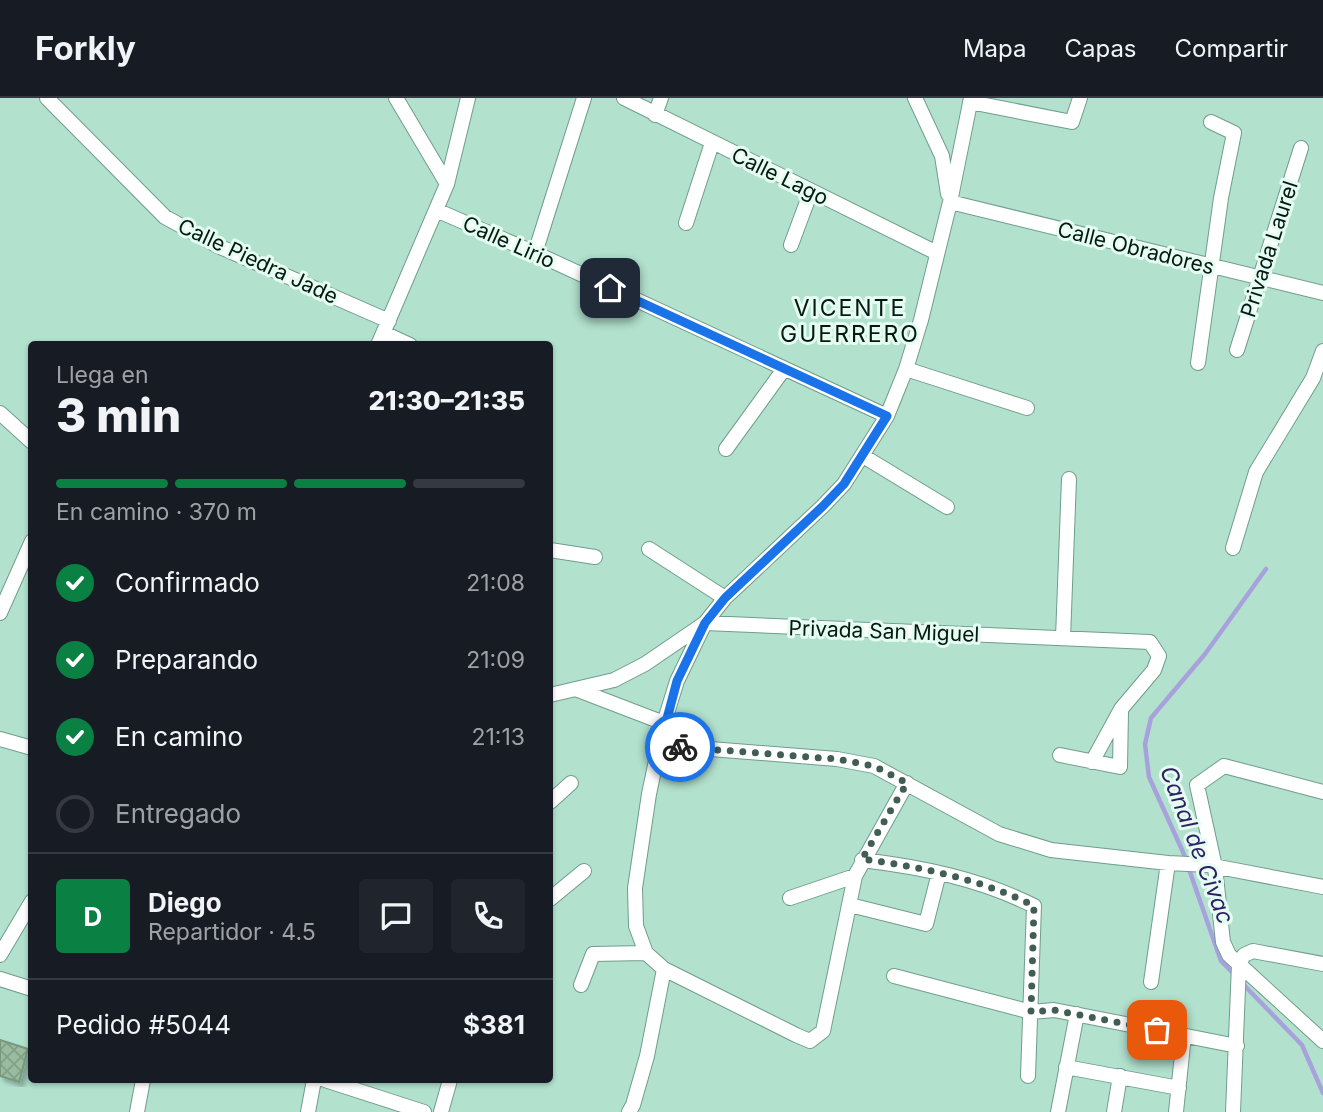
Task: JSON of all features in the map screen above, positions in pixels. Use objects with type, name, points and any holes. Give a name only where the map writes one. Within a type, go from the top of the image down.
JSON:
[{"type":"street","name":"Calle Piedra Jade","points":[[47,98],[165,217],[401,341]]},
{"type":"street","points":[[396,98],[447,184]]},
{"type":"street","points":[[384,333],[447,184],[468,98]]},
{"type":"street","points":[[535,253],[584,98]]},
{"type":"street","name":"Calle Lago","points":[[624,98],[937,253]]},
{"type":"street","points":[[655,115],[661,98]]},
{"type":"street","points":[[915,98],[942,156],[950,202]]},
{"type":"street","points":[[907,783],[862,859],[855,876],[823,1031],[810,1041],[663,969],[646,953],[636,926],[635,888],[660,745],[677,681],[705,623],[725,598],[844,484],[887,416],[906,369],[921,320],[950,202],[971,100],[1072,122],[1080,98]]},
{"type":"street","points":[[1198,363],[1221,198],[1234,133],[1211,122]]},
{"type":"street","points":[[686,223],[712,143]]},
{"type":"street","name":"Privada Laurel","points":[[1237,350],[1301,148]]},
{"type":"street","points":[[791,244],[811,191]]},
{"type":"street","name":"Calle Obradores","points":[[950,202],[1323,293]]},
{"type":"street","name":"Calle Lirio","points":[[436,211],[535,253],[887,416]]},
{"type":"street","points":[[1233,548],[1256,472],[1313,378],[1323,351]]},
{"type":"street","points":[[726,449],[784,369]]},
{"type":"street","points":[[906,369],[1027,408]]},
{"type":"street","points":[[0,413],[28,438]]},
{"type":"street","points":[[863,456],[947,507]]},
{"type":"street","points":[[1063,638],[1069,479]]},
{"type":"street","points":[[649,549],[725,598]]},
{"type":"street","points":[[0,613],[28,550]]},
{"type":"street","points":[[553,550],[595,557]]},
{"type":"street","points":[[553,694],[614,680],[645,664],[705,623]]},
{"type":"street","name":"Privada San Miguel","points":[[705,623],[1150,642],[1158,656],[1154,670],[1121,709]]},
{"type":"street","points":[[578,690],[664,723]]},
{"type":"street","points":[[1092,762],[1121,709]]},
{"type":"street","points":[[1060,755],[1120,767],[1121,709]]},
{"type":"street","points":[[0,739],[28,747]]},
{"type":"street","points":[[660,745],[836,759],[874,766],[999,834],[1051,850],[1212,866],[1323,887]]},
{"type":"street","points":[[1323,792],[1224,766],[1197,785],[1223,942],[1229,955],[1239,969],[1323,1041]]},
{"type":"street","points":[[553,799],[571,783]]},
{"type":"street","points":[[862,859],[939,873],[1010,894],[1034,906],[1028,1076]]},
{"type":"street","points":[[1150,982],[1174,863]]},
{"type":"street","points":[[553,897],[584,871]]},
{"type":"street","points":[[850,905],[926,924],[939,873]]},
{"type":"street","points":[[790,898],[855,876]]},
{"type":"street","points":[[0,954],[28,908]]},
{"type":"street","points":[[1233,1112],[1239,969],[1244,955],[1253,951],[1323,964]]},
{"type":"street","points":[[581,985],[593,954],[646,953]]},
{"type":"street","points":[[629,1112],[647,1056],[663,969]]},
{"type":"street","points":[[894,976],[1031,1012],[1054,1010],[1237,1046]]},
{"type":"street","points":[[0,979],[28,988]]},
{"type":"street","points":[[1058,1112],[1077,1014]]},
{"type":"street","points":[[1176,1112],[1184,1035]]},
{"type":"street","points":[[1066,1067],[1179,1088]]},
{"type":"street","points":[[1114,1112],[1120,1076]]},
{"type":"street","points":[[136,1112],[142,1083]]},
{"type":"street","points":[[308,1112],[313,1083]]},
{"type":"street","points":[[333,1083],[402,1109],[424,1112]]},
{"type":"street","points":[[441,1112],[449,1083]]},
{"type":"building","points":[[0,1040],[28,1049],[19,1082],[0,1076]]},
{"type":"waterway","name":"Canal de Civac","points":[[1234,974],[1221,961],[1183,852],[1149,777],[1145,744],[1151,718],[1205,654],[1266,569]]},
{"type":"waterway","name":"Canal de Civac","points":[[1242,983],[1302,1045],[1323,1093]]},
{"type":"way so far","points":[[680,747],[836,759],[874,766],[907,783],[862,859],[939,873],[1010,894],[1034,906],[1031,1012],[1054,1010],[1157,1030]]},
{"type":"district","name":"VICENTE GUERRERO","points":[[850,321]]},
{"type":"route","points":[[610,288],[887,416],[844,484],[725,598],[705,623],[677,681],[664,723],[660,745],[680,747]]}]
